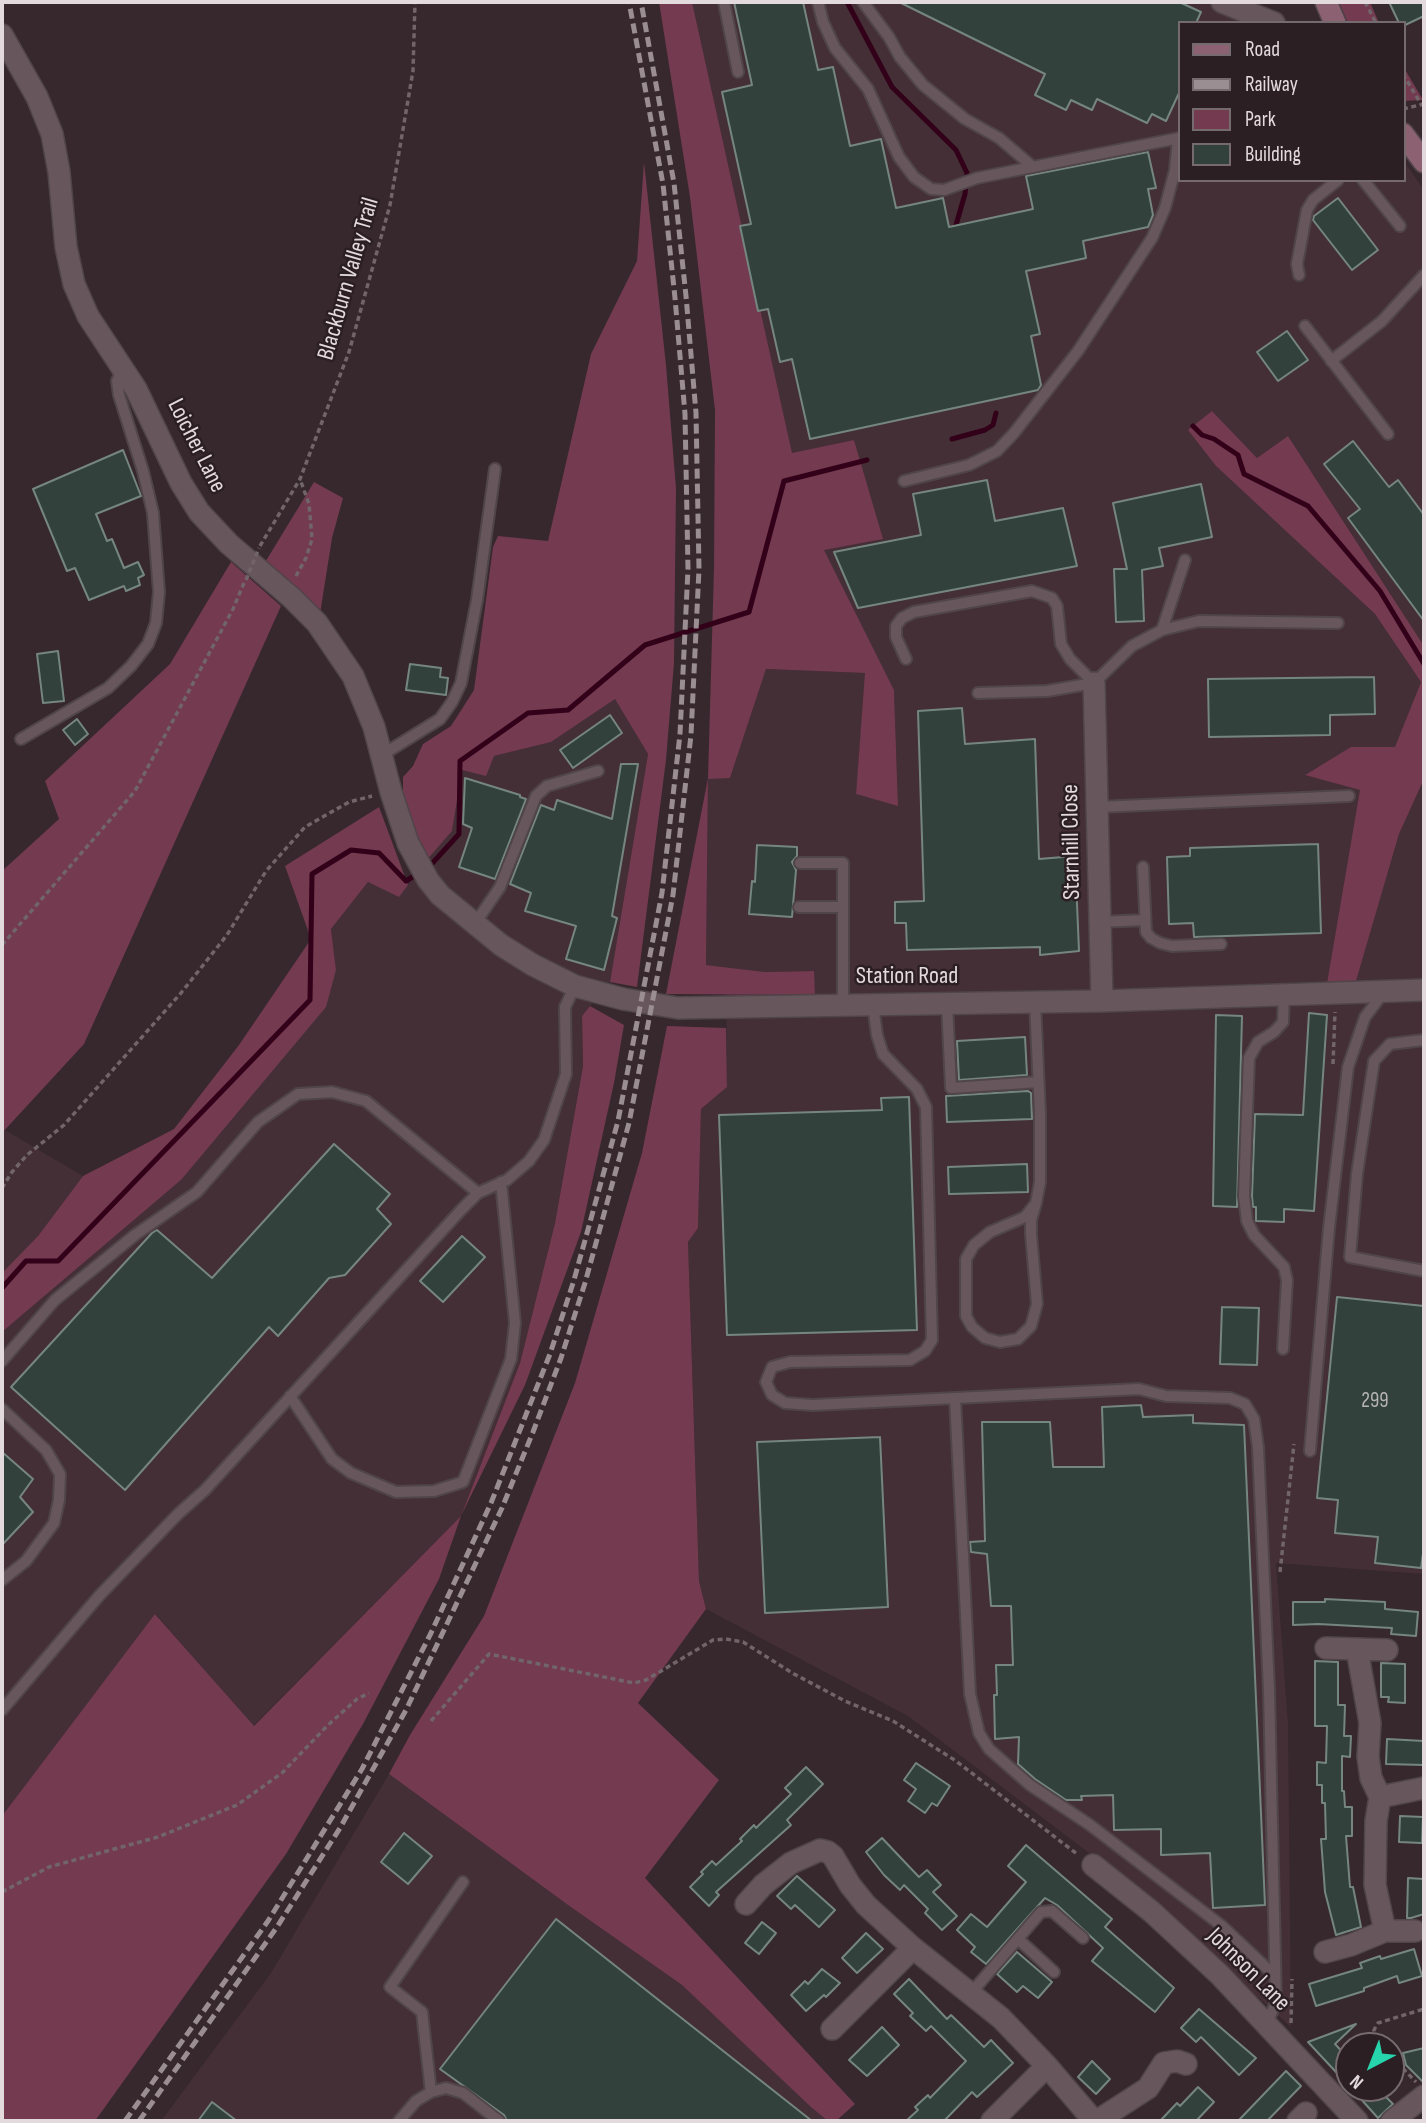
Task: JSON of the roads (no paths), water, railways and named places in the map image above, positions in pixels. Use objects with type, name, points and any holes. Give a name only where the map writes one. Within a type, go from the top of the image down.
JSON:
[{"type":"main road","points":[[1326,2],[1334,21]]},
{"type":"main road","points":[[1405,137],[1424,162]]},
{"type":"street","points":[[1222,2],[1269,21]]},
{"type":"street","name":"Loicher Lane","points":[[2,36],[37,97],[51,134],[59,172],[66,247],[75,284],[88,316],[152,419],[181,483],[199,512],[229,544],[286,592],[317,623],[353,676],[364,699],[391,792],[422,871]]},
{"type":"street","name":"Starnhill Close","points":[[1094,683],[1102,1001]]},
{"type":"street","name":"Station Road","points":[[422,871],[440,895],[474,925],[533,965],[575,986],[623,999],[678,1008],[1102,1001],[1424,990]]},
{"type":"street","points":[[1326,1648],[1387,1650]]},
{"type":"street","points":[[1357,1649],[1370,1723],[1368,1756],[1371,1778],[1380,1797],[1376,1821],[1375,1885],[1385,1931]]},
{"type":"street","points":[[1380,1797],[1424,1788]]},
{"type":"street","points":[[746,1904],[763,1885],[791,1863],[820,1850],[832,1856],[866,1905],[914,1948],[1001,2018],[1095,2121],[1148,2088],[1164,2063],[1177,2061],[1186,2064]]},
{"type":"street","name":"Johnson Lane","points":[[1093,1866],[1152,1912],[1220,1975],[1357,2121]]},
{"type":"street","points":[[1325,1952],[1385,1931],[1415,1931]]},
{"type":"street","points":[[832,2029],[914,1948]]},
{"type":"street","points":[[992,2121],[1047,2066]]},
{"type":"street","points":[[1392,2121],[1424,2093]]},
{"type":"lane","points":[[724,2],[738,72]]},
{"type":"lane","points":[[818,2],[822,22],[835,48],[868,89],[899,156],[914,177],[931,189],[944,190],[977,178],[1178,138]]},
{"type":"lane","points":[[863,2],[900,57],[923,85],[965,119],[999,138],[1033,167]]},
{"type":"lane","points":[[904,481],[969,466],[997,451],[1014,433],[1078,351],[1152,239],[1166,208],[1178,146]]},
{"type":"lane","points":[[1299,275],[1297,264],[1307,210],[1313,200],[1336,182]]},
{"type":"lane","points":[[1365,182],[1400,226]]},
{"type":"lane","points":[[1331,361],[1382,321],[1424,275]]},
{"type":"lane","points":[[1305,326],[1388,434]]},
{"type":"lane","points":[[21,738],[108,688],[131,666],[148,644],[156,623],[159,592],[153,513],[119,395],[117,381],[122,368]]},
{"type":"lane","points":[[382,755],[440,719],[461,683],[477,600],[495,469]]},
{"type":"lane","points":[[1161,629],[1185,560]]},
{"type":"lane","points":[[906,659],[896,637],[896,626],[902,618],[914,612],[1032,591],[1052,597],[1057,606],[1061,644],[1070,659],[1094,683]]},
{"type":"lane","points":[[978,694],[1047,691],[1094,683],[1132,646],[1161,629],[1199,621],[1338,623]]},
{"type":"lane","points":[[474,925],[500,887],[536,796],[547,786],[598,771]]},
{"type":"lane","points":[[1098,807],[1349,796]]},
{"type":"lane","points":[[800,863],[843,863],[843,1004]]},
{"type":"lane","points":[[1143,867],[1146,932],[1160,943],[1172,946],[1222,944]]},
{"type":"lane","points":[[799,907],[842,907]]},
{"type":"lane","points":[[1100,922],[1145,920]]},
{"type":"lane","points":[[2,1710],[99,1596],[178,1514],[205,1490],[478,1193],[501,1182],[529,1161],[544,1140],[566,1074],[565,1007],[575,986]]},
{"type":"lane","points":[[1310,1451],[1329,1228],[1348,1067],[1365,1017],[1384,992]]},
{"type":"lane","points":[[1283,1349],[1287,1280],[1284,1267],[1254,1235],[1248,1221],[1244,1196],[1249,1058],[1258,1042],[1274,1032],[1283,1022],[1284,993]]},
{"type":"lane","points":[[1035,1002],[1040,1182],[1036,1203],[1031,1220],[1031,1234],[1037,1304],[1031,1326],[1018,1339],[1000,1342],[985,1338],[972,1327],[966,1316],[966,1259],[974,1245],[990,1232],[1026,1217],[1036,1203]]},
{"type":"lane","points":[[947,1004],[951,1088],[1038,1082]]},
{"type":"lane","points":[[873,1005],[883,1054],[917,1089],[926,1107],[932,1340],[925,1351],[909,1360],[790,1362],[772,1367],[766,1382],[772,1395],[785,1403],[813,1405],[1139,1389],[1166,1396],[1230,1398],[1245,1404],[1254,1419],[1258,1447],[1269,1690],[1276,2003],[1273,2032]]},
{"type":"lane","points":[[1424,1040],[1390,1044],[1374,1061],[1357,1174],[1350,1257],[1424,1271]]},
{"type":"lane","points":[[2,1361],[55,1300],[135,1235],[197,1192],[258,1122],[298,1094],[332,1093],[366,1101],[478,1193]]},
{"type":"lane","points":[[290,1396],[332,1459],[351,1473],[396,1492],[435,1492],[463,1482],[511,1359],[515,1324],[501,1182]]},
{"type":"lane","points":[[955,1398],[970,1694],[979,1733],[989,1749],[1030,1785],[1090,1825],[1222,1926],[1275,1976]]},
{"type":"lane","points":[[2,1409],[46,1450],[60,1474],[60,1500],[54,1523],[26,1561],[2,1580]]},
{"type":"lane","points":[[431,2092],[422,2012],[390,1986],[463,1882]]},
{"type":"lane","points":[[971,1993],[1045,1910],[1052,1911],[1083,1938]]},
{"type":"lane","points":[[1018,1939],[1054,1972]]},
{"type":"lane","points":[[399,2121],[416,2101],[431,2092],[446,2088],[463,2093],[499,2121]]},
{"type":"waterway","points":[[847,2],[892,87],[956,150],[967,173],[965,194],[956,225]]},
{"type":"waterway","points":[[952,439],[985,430],[993,425],[996,413]]},
{"type":"waterway","points":[[1193,426],[1202,435],[1214,439],[1238,455],[1244,474],[1308,506],[1380,591],[1424,664]]},
{"type":"waterway","points":[[428,868],[459,834],[460,761],[528,713],[568,710],[645,645],[749,612],[784,481],[867,460]]},
{"type":"waterway","points":[[2,1288],[26,1261],[58,1261],[310,1000],[312,874],[351,850],[379,853],[406,881],[419,873]]},
{"type":"railway","points":[[125,2121],[268,1921],[362,1769],[431,1633],[491,1503],[550,1354],[574,1280],[618,1121],[662,893],[680,734],[688,569],[685,414],[675,298],[663,184],[629,2]]},
{"type":"railway","points":[[139,2121],[277,1927],[340,1828],[406,1710],[502,1508],[533,1432],[585,1283],[629,1123],[673,895],[691,735],[699,569],[696,413],[686,296],[674,183],[641,2]]}]
